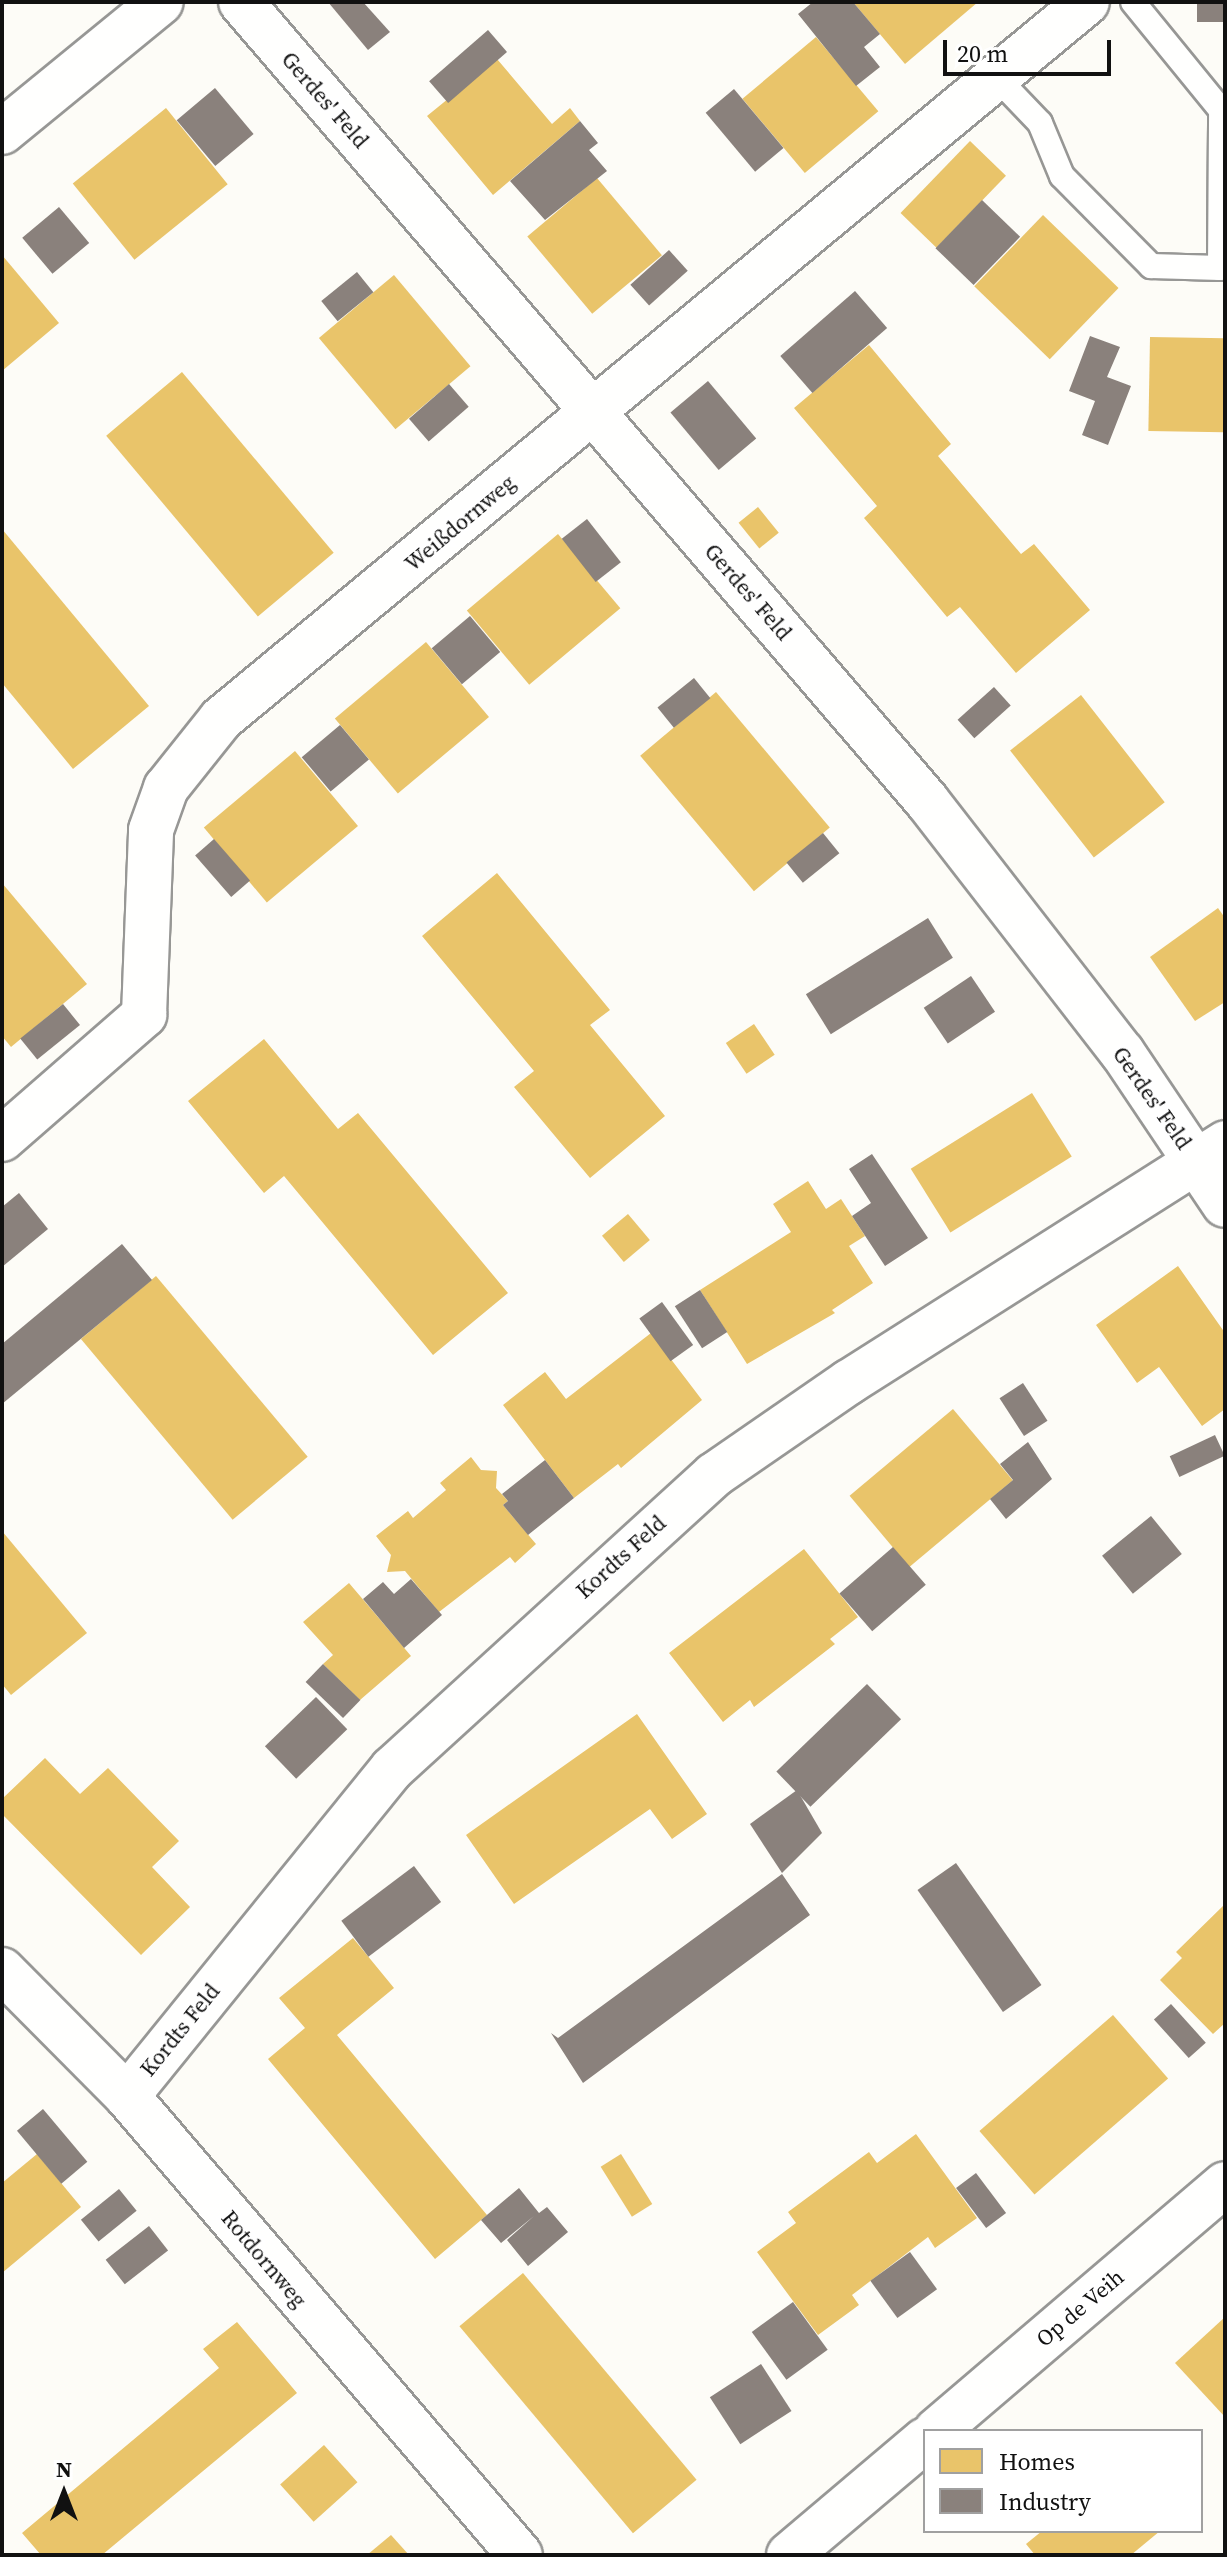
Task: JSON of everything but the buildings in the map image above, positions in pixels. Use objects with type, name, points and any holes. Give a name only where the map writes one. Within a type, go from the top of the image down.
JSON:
[{"type":"street","points":[[2,132],[161,2]]},
{"type":"street","name":"Gerdes' Feld","points":[[241,2],[927,801],[1122,1052],[1211,1153],[1225,1205]]},
{"type":"street","name":"Weißdornweg","points":[[2,1139],[144,1015],[151,830],[166,788],[221,719],[1087,2]]},
{"type":"street","name":"Kordts Feld","points":[[127,2096],[392,1769],[714,1475],[849,1382],[1211,1153]]},
{"type":"street","name":"Rotdornweg","points":[[4,1977],[127,2096],[520,2555]]},
{"type":"street","name":"Op de Veih","points":[[938,2429],[1225,2184]]},
{"type":"street","points":[[789,2555],[923,2442]]},
{"type":"lane","points":[[997,78],[1040,123],[1062,176],[1151,266],[1220,268],[1221,110],[1133,2]]}]
